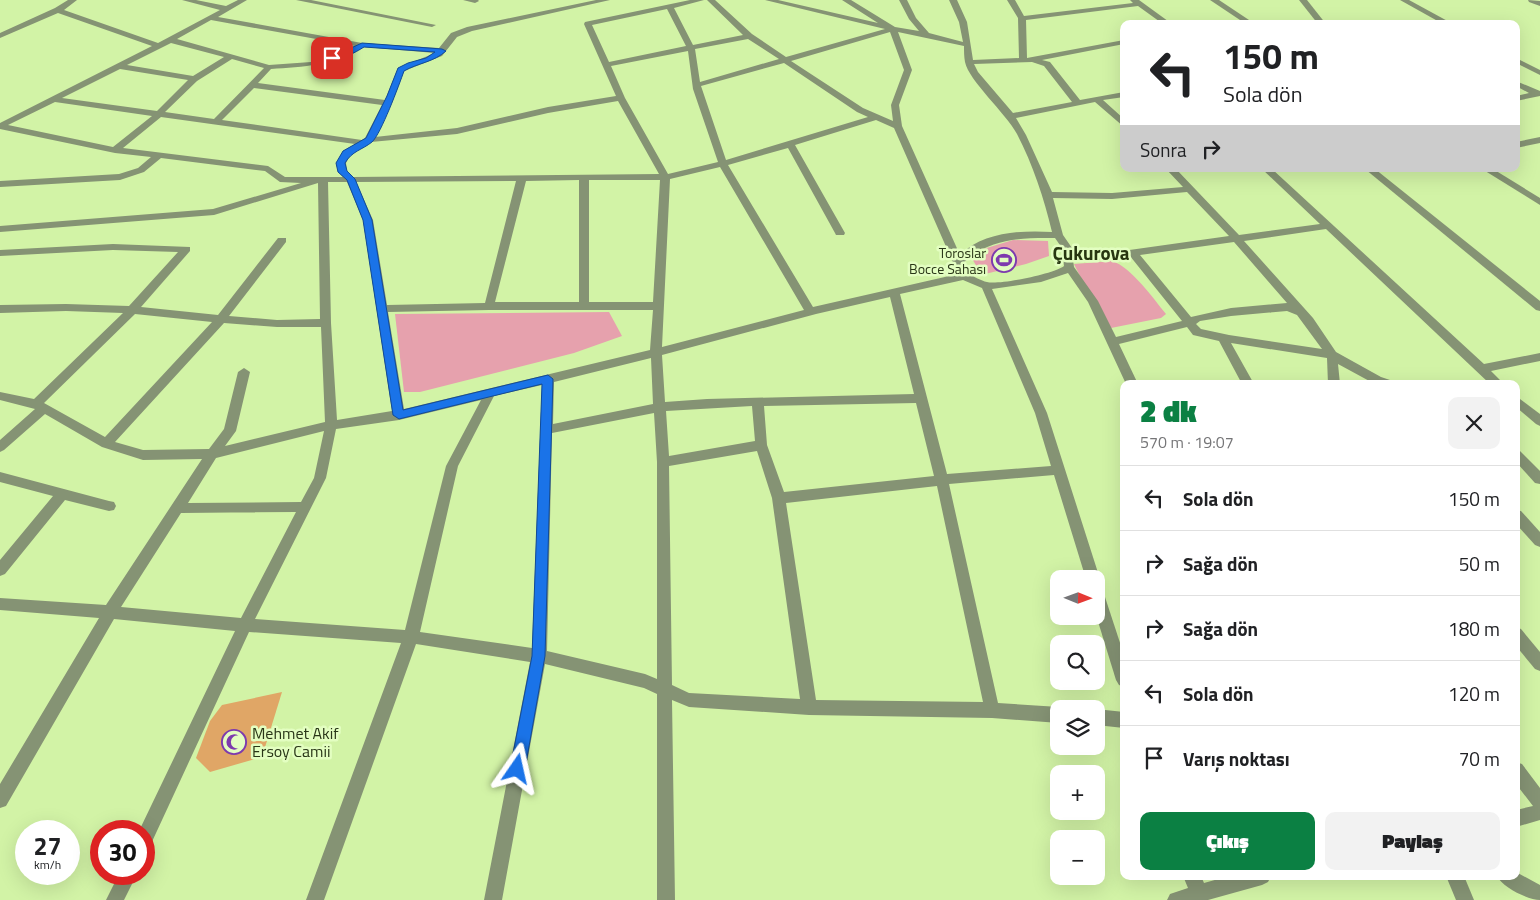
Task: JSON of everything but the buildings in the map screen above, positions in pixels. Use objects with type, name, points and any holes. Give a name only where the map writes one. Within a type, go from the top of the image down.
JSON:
[{"type":"street","points":[[0,36],[58,10],[73,0]]},
{"type":"street","points":[[186,0],[228,8]]},
{"type":"street","points":[[243,0],[159,46],[0,126],[115,150],[268,169],[283,180],[664,177],[723,165],[876,117]]},
{"type":"street","points":[[300,0],[432,25]]},
{"type":"street","points":[[399,415],[368,220],[350,179],[343,172],[340,163],[346,153],[367,141],[388,103],[401,70],[410,65],[428,60],[442,51],[454,35],[470,29],[606,0]]},
{"type":"street","points":[[666,900],[663,462],[656,353],[664,177],[621,98],[588,24],[700,0]]},
{"type":"street","points":[[711,0],[749,36],[786,61],[860,110],[898,126]]},
{"type":"street","points":[[769,0],[893,29],[968,44]]},
{"type":"street","points":[[846,0],[893,29],[908,70],[895,105],[898,126],[964,276]]},
{"type":"street","points":[[903,0],[913,19],[926,35]]},
{"type":"street","points":[[952,0],[963,22],[968,44],[969,62],[974,73],[1011,116],[1022,135],[1048,195],[1058,235],[1067,248],[1070,262],[1093,301],[1130,380]]},
{"type":"street","points":[[1011,0],[1022,18],[1023,61]]},
{"type":"street","points":[[1214,0],[1245,20]]},
{"type":"street","points":[[1303,0],[1319,20]]},
{"type":"street","points":[[1404,0],[1442,20]]},
{"type":"street","points":[[1532,0],[1540,4]]},
{"type":"street","points":[[1022,18],[1136,2],[1162,20]]},
{"type":"street","points":[[670,6],[691,48],[697,85],[723,165],[810,311]]},
{"type":"street","points":[[58,10],[159,46]]},
{"type":"street","points":[[211,18],[362,45],[442,51]]},
{"type":"street","points":[[697,85],[893,29]]},
{"type":"street","points":[[606,65],[749,36]]},
{"type":"street","points":[[170,40],[268,66],[312,64],[353,51],[362,45]]},
{"type":"street","points":[[969,62],[1033,60],[1120,43]]},
{"type":"street","points":[[115,150],[159,114],[194,79],[232,56]]},
{"type":"street","points":[[1033,60],[1047,64],[1078,103]]},
{"type":"street","points":[[1520,62],[1540,73]]},
{"type":"street","points":[[118,66],[194,79]]},
{"type":"street","points":[[217,122],[268,66]]},
{"type":"street","points":[[252,85],[388,103]]},
{"type":"street","points":[[1520,85],[1538,94]]},
{"type":"street","points":[[1520,98],[1538,94]]},
{"type":"street","points":[[1011,116],[1120,95]]},
{"type":"street","points":[[53,99],[367,141],[457,131],[548,110],[621,98]]},
{"type":"street","points":[[1097,99],[1120,120]]},
{"type":"street","points":[[1520,145],[1540,140]]},
{"type":"street","points":[[790,144],[840,234]]},
{"type":"street","points":[[0,184],[120,177],[141,170],[158,156]]},
{"type":"street","points":[[1175,172],[1309,321],[1332,355],[1334,380]]},
{"type":"street","points":[[1270,172],[1494,380]]},
{"type":"street","points":[[1374,172],[1540,307]]},
{"type":"street","points":[[1492,172],[1539,201]]},
{"type":"street","points":[[489,306],[522,177]]},
{"type":"street","points":[[584,177],[584,307]]},
{"type":"street","points":[[0,229],[214,212],[323,180]]},
{"type":"street","points":[[153,820],[245,625],[320,478],[331,424],[326,323],[323,180]]},
{"type":"street","points":[[1048,195],[1112,196],[1190,189]]},
{"type":"street","points":[[0,396],[40,406],[106,444],[143,455],[212,454],[331,424],[399,415],[656,353],[810,311],[964,276],[986,286],[1041,279],[1062,274],[1070,262],[1327,226]]},
{"type":"street","points":[[958,262],[967,252],[982,244],[1029,235],[1058,235]]},
{"type":"street","points":[[106,444],[221,319],[282,240]]},
{"type":"street","points":[[0,253],[113,247],[186,249],[132,310],[0,447]]},
{"type":"street","points":[[1133,253],[1197,332],[1332,355],[1377,380]]},
{"type":"street","points":[[986,286],[1041,413],[1089,570]]},
{"type":"street","points":[[894,292],[942,480],[992,710]]},
{"type":"street","points":[[0,309],[56,306],[132,310],[288,325],[326,323]]},
{"type":"street","points":[[382,309],[489,306],[658,306]]},
{"type":"street","points":[[1112,342],[1190,323],[1197,318],[1231,312],[1288,307],[1301,312]]},
{"type":"street","points":[[1224,338],[1246,380]]},
{"type":"street","points":[[1482,369],[1540,357]]},
{"type":"street","points":[[0,800],[110,612],[212,454],[230,430],[244,372]]},
{"type":"street","points":[[493,900],[538,656],[548,379]]},
{"type":"street","points":[[315,900],[411,637],[452,466],[490,393]]},
{"type":"street","points":[[546,430],[659,407],[758,402],[921,398]]},
{"type":"street","points":[[758,402],[761,445],[778,498],[809,707]]},
{"type":"street","points":[[1520,404],[1540,421]]},
{"type":"street","points":[[663,462],[761,445]]},
{"type":"street","points":[[1520,458],[1540,479]]},
{"type":"street","points":[[778,498],[942,480],[1059,470]]},
{"type":"street","points":[[0,477],[109,506]]},
{"type":"street","points":[[0,570],[63,493]]},
{"type":"street","points":[[178,508],[305,508]]},
{"type":"street","points":[[1520,519],[1540,541]]},
{"type":"street","points":[[0,604],[411,637],[538,656],[645,682],[689,700],[809,707],[992,710],[1050,714]]},
{"type":"street","points":[[1105,620],[1120,667]]},
{"type":"street","points":[[1522,651],[1540,664]]},
{"type":"street","points":[[1105,718],[1120,720]]},
{"type":"street","points":[[1520,775],[1540,801]]},
{"type":"street","points":[[1520,818],[1540,812]]},
{"type":"street","points":[[1176,900],[1195,884],[1228,880]]},
{"type":"street","points":[[1457,880],[1465,900]]},
{"type":"street","points":[[1513,880],[1540,895]]},
{"type":"street","points":[[115,900],[122,885]]},
{"type":"shaded area","name":"Toroslar Bocce Sahası","points":[[1013,240],[1048,241],[1049,256],[985,274],[977,267],[971,257],[980,250]]},
{"type":"shaded area","points":[[1112,261],[1134,276],[1166,314],[1161,318],[1106,329],[1074,264]]},
{"type":"shaded area","points":[[609,312],[622,336],[574,353],[420,392],[404,392],[395,314]]},
{"type":"place","name":"Toroslar Bocce Sahası","points":[[1004,260]]},
{"type":"place","name":"Mehmet Akif Ersoy Camii","points":[[234,742]]},
{"type":"district","name":"Çukurova","points":[[1091,252]]},
{"type":"route","points":[[332,58],[353,51],[362,45],[442,51],[428,60],[410,65],[401,70],[391,96],[369,140],[346,153],[340,163],[343,172],[350,179],[368,220],[399,415],[548,379],[538,656],[517,769]]}]
